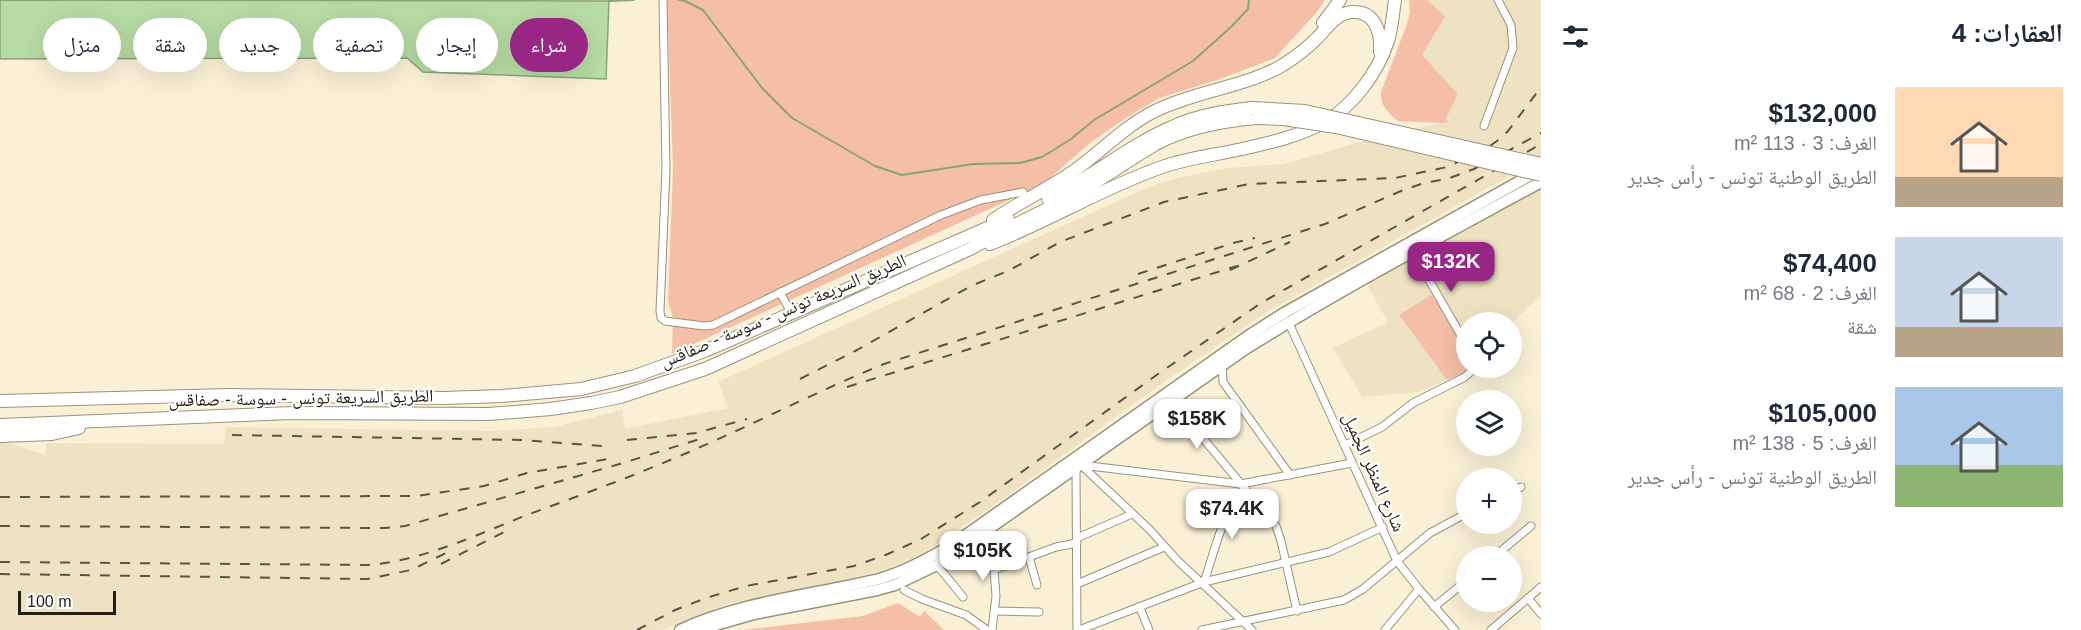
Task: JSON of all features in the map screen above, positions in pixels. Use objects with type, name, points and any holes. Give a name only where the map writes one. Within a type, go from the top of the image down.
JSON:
[{"type":"highway","points":[[1296,56],[1340,0]]},
{"type":"highway","points":[[972,248],[985,246],[1013,235],[1121,183],[1163,167],[1301,133],[1326,122],[1346,106],[1373,73],[1388,40],[1395,0]]},
{"type":"highway","points":[[0,401],[227,395],[444,398],[550,393],[635,376],[707,350],[972,234],[1007,210],[1071,173],[1137,120],[1190,96],[1269,73],[1296,56],[1343,14],[1353,11],[1363,13],[1374,21],[1380,34],[1380,57]]},
{"type":"highway","name":"الطريق السريعة تونس - سوسة - صفاقس","points":[[972,234],[1051,198],[1152,136],[1173,126],[1210,114],[1305,111],[1541,164]]},
{"type":"highway","name":"الطريق السريعة تونس - سوسة - صفاقس","points":[[0,425],[292,413],[488,414],[551,408],[620,397],[705,369],[972,248],[1007,227],[1079,192],[1157,144],[1176,135],[1255,113],[1336,127],[1541,175]]},
{"type":"highway","points":[[0,395],[37,401]]},
{"type":"highway","points":[[0,436],[52,434],[94,422]]},
{"type":"main road","points":[[680,630],[699,621],[740,608],[849,586],[898,573],[931,558],[1172,400],[1286,318],[1541,170]]},
{"type":"main road","points":[[698,630],[754,614],[877,590],[895,585],[937,565],[989,530],[1248,336],[1413,252],[1541,183]]},
{"type":"street","points":[[1484,126],[1514,48],[1511,25],[1498,0]]},
{"type":"street","points":[[663,3],[666,169],[660,311],[661,318],[668,323],[708,326],[941,215],[981,200],[1023,192]]},
{"type":"street","points":[[1413,252],[1456,327]]},
{"type":"street","points":[[780,292],[791,312]]},
{"type":"street","name":"شارع المنظر الجميل","points":[[1286,318],[1397,561],[1455,630]]},
{"type":"street","points":[[1222,366],[1223,382],[1290,475]]},
{"type":"street","points":[[1345,445],[1382,427],[1413,404],[1463,378]]},
{"type":"street","points":[[1172,400],[1276,526],[1297,611]]},
{"type":"street","points":[[1077,464],[1243,486],[1352,462]]},
{"type":"street","points":[[1077,464],[1132,514],[1242,623],[1252,630]]},
{"type":"street","points":[[1077,464],[1078,630],[1203,583],[1329,552],[1383,527]]},
{"type":"street","points":[[1203,583],[1228,513],[1243,486]]},
{"type":"street","points":[[994,570],[1077,541],[1132,514]]},
{"type":"street","points":[[1202,630],[1344,600],[1363,589],[1431,533],[1456,519]]},
{"type":"street","points":[[1507,546],[1531,526]]},
{"type":"street","points":[[989,530],[994,540],[992,630]]},
{"type":"street","points":[[1077,584],[1164,547]]},
{"type":"street","points":[[1029,557],[1038,585]]},
{"type":"street","points":[[937,565],[963,597]]},
{"type":"street","points":[[1491,630],[1541,587]]},
{"type":"street","points":[[1385,630],[1419,589]]},
{"type":"street","points":[[1434,607],[1456,589]]},
{"type":"street","points":[[904,590],[966,615],[987,630]]},
{"type":"street","points":[[1528,598],[1541,614]]},
{"type":"street","points":[[1140,608],[1149,630]]},
{"type":"street","points":[[994,611],[1039,612]]},
{"type":"shaded area","points":[[0,0],[609,1],[606,79],[423,72],[498,72],[498,18],[416,18],[416,66],[404,58],[404,18],[313,18],[313,58],[301,58],[301,18],[219,18],[219,58],[207,58],[207,18],[133,18],[133,59],[121,59],[121,18],[43,18],[43,59],[0,59]]},
{"type":"shaded area","points":[[667,0],[1325,0],[1275,58],[1217,80],[1159,98],[1091,142],[1042,185],[672,354],[673,318],[668,301],[673,169]]},
{"type":"shaded area","points":[[1409,0],[1427,0],[1445,16],[1422,55],[1458,94],[1446,119],[1449,122],[1398,121],[1383,105],[1381,92],[1407,24],[1410,12]]},
{"type":"shaded area","points":[[1427,0],[1541,0],[1541,158],[1267,312],[1164,382],[986,511],[920,555],[890,568],[840,581],[727,604],[662,630],[0,630],[0,442],[45,455],[47,443],[224,444],[226,427],[492,431],[554,427],[622,410],[625,429],[728,408],[718,382],[1151,186],[1177,178],[1228,168],[1284,164],[1391,133],[1448,122],[1446,119],[1458,94],[1422,55],[1444,16]]},
{"type":"shaded area","points":[[1541,187],[1541,295],[1522,313],[1456,312],[1456,339],[1399,315],[1447,380],[1418,392],[1362,397],[1333,348],[1388,322],[1365,282]]},
{"type":"shaded area","points":[[1436,292],[1456,326],[1456,377],[1447,380],[1399,315]]},
{"type":"shaded area","points":[[898,603],[920,617],[924,611],[944,630],[742,630],[863,616]]},
{"type":"waterway","points":[[609,1],[634,0]]},
{"type":"waterway","points":[[679,0],[703,10],[762,88],[792,118],[875,166],[902,175],[973,164],[1020,163],[1042,157],[1071,139],[1094,120],[1193,61],[1248,9],[1249,0]]},
{"type":"railway","points":[[800,379],[971,286],[1010,270],[1060,242],[1164,202],[1249,184],[1395,178],[1447,167],[1481,152],[1497,141],[1508,131],[1541,87]]},
{"type":"railway","points":[[0,562],[367,565],[388,563],[428,553],[669,460],[884,364],[1325,224],[1401,191],[1474,169],[1541,133]]},
{"type":"railway","points":[[637,630],[675,610],[706,598],[746,586],[854,566],[921,539],[980,502],[1261,303],[1541,144]]},
{"type":"railway","points":[[1138,274],[1255,238]]},
{"type":"railway","points":[[1230,270],[1290,242]]},
{"type":"railway","points":[[847,387],[1237,266]]},
{"type":"railway","points":[[627,440],[696,433],[747,419]]},
{"type":"railway","points":[[232,435],[522,440],[602,446]]},
{"type":"railway","points":[[0,526],[384,528],[405,526],[706,437]]},
{"type":"railway","points":[[0,497],[417,496],[484,486],[527,473],[614,458]]},
{"type":"railway","points":[[441,564],[508,530]]},
{"type":"railway","points":[[0,574],[367,579],[411,570],[448,552]]}]
